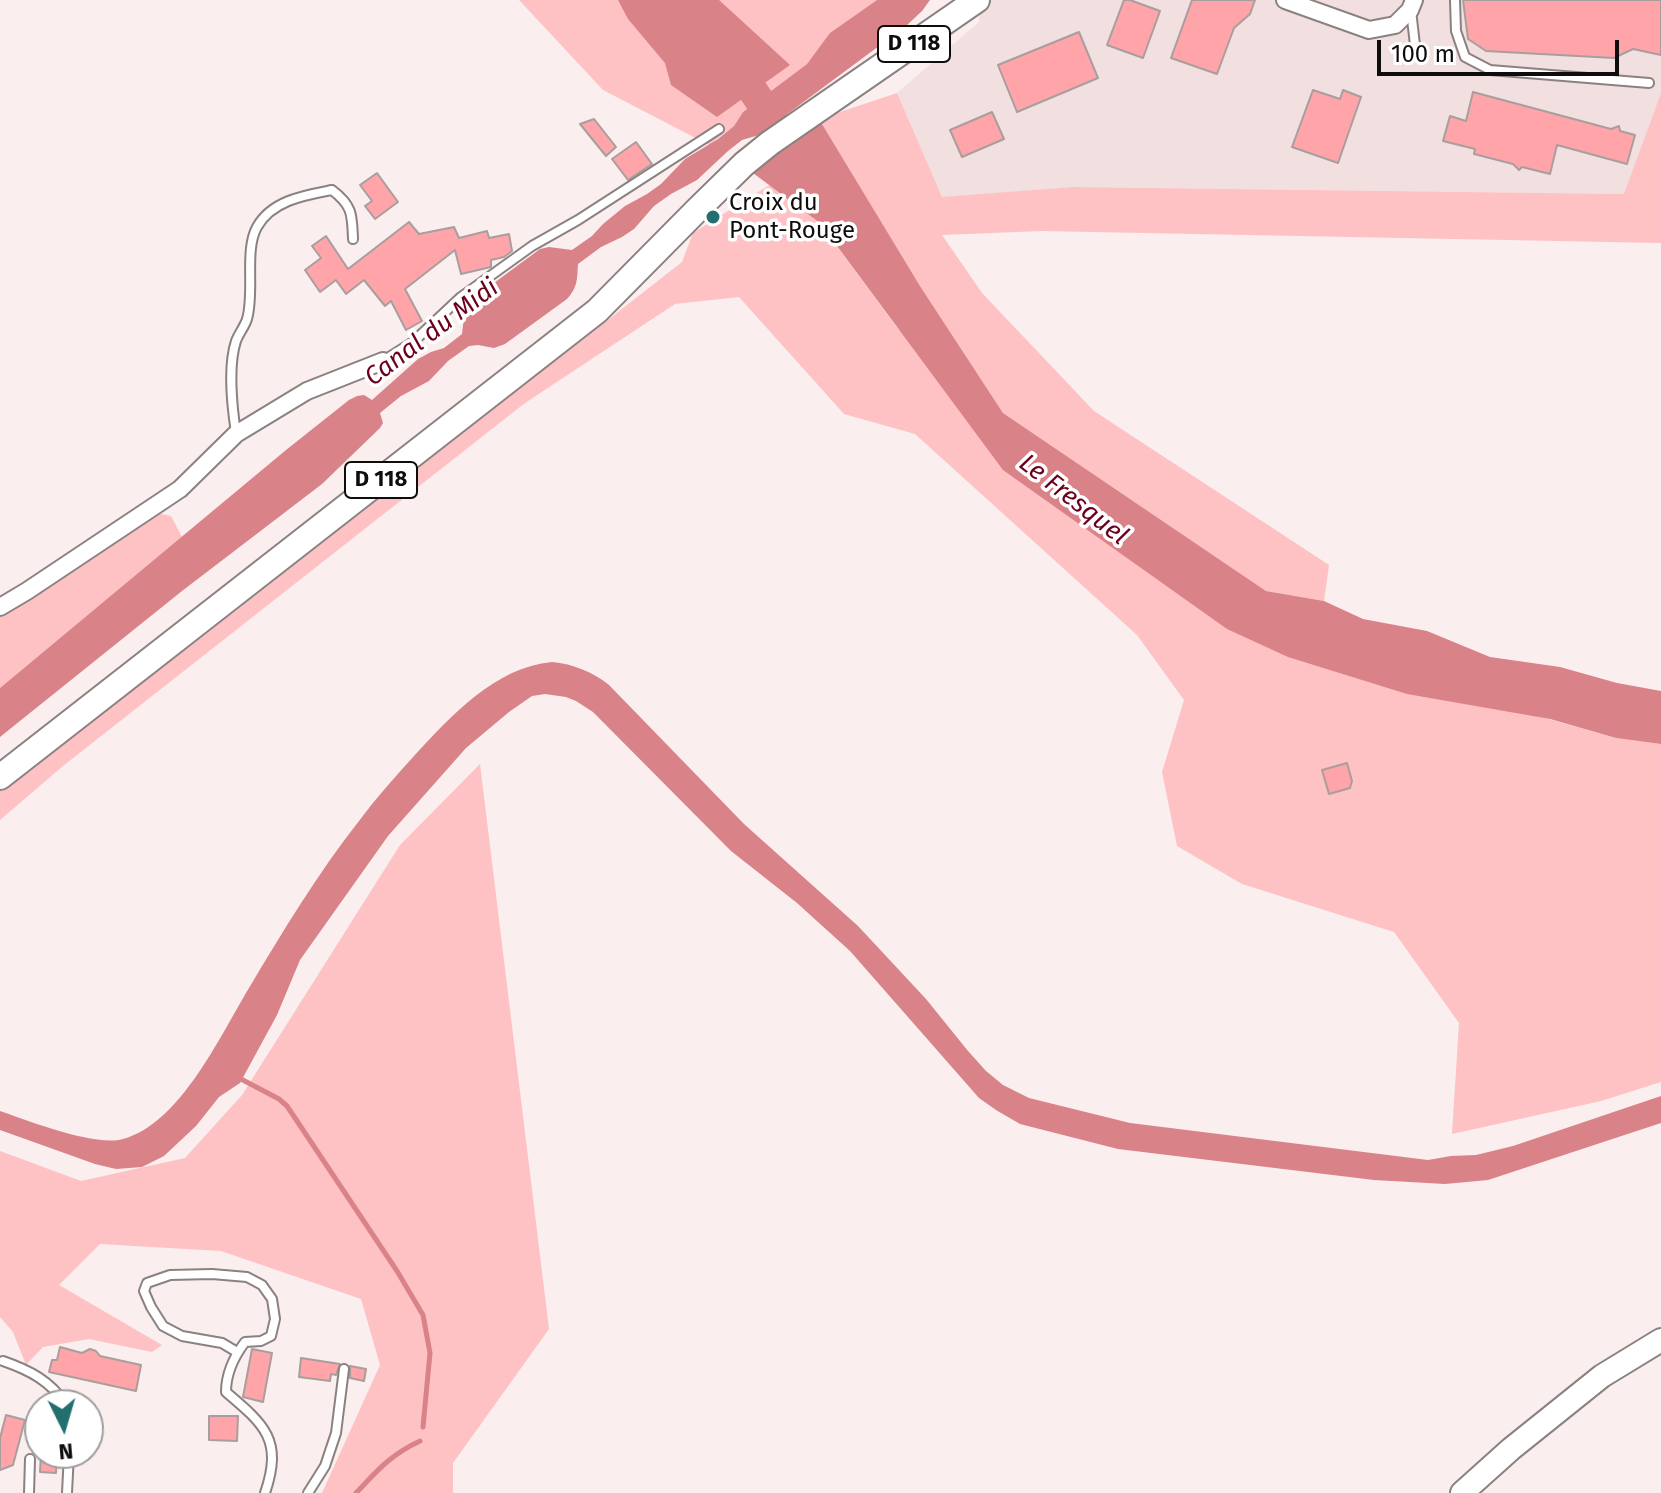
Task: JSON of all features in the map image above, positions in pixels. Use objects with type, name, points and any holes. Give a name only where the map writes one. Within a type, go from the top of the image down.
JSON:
[{"type":"main road","name":"D 118","points":[[0,777],[597,311],[744,164],[795,124],[977,0]]},
{"type":"street","points":[[1285,0],[1369,30],[1395,25],[1412,5]]},
{"type":"street","points":[[0,607],[180,489],[236,434],[307,391],[383,361]]},
{"type":"street","points":[[1462,1493],[1602,1376],[1661,1340]]},
{"type":"lane","points":[[1455,0],[1456,31],[1465,57],[1490,70],[1649,83]]},
{"type":"lane","points":[[1412,5],[1416,54]]},
{"type":"lane","points":[[383,361],[413,342],[461,297],[532,246],[719,129]]},
{"type":"lane","points":[[236,434],[232,411],[233,367],[236,342],[247,319],[251,250],[257,227],[272,210],[299,196],[332,190],[343,198],[352,212],[353,239]]},
{"type":"lane","points":[[237,1352],[222,1343],[182,1336],[163,1326],[144,1291],[147,1283],[170,1275],[247,1277],[262,1285],[272,1299],[275,1319],[271,1336],[261,1341],[245,1342],[226,1376],[226,1392],[260,1422],[270,1437],[273,1453],[265,1493]]},
{"type":"lane","points":[[3,1361],[30,1371],[54,1389]]},
{"type":"lane","points":[[308,1493],[325,1466],[336,1433],[344,1369]]},
{"type":"lane","points":[[29,1493],[30,1469]]},
{"type":"lane","points":[[67,1493],[68,1469]]},
{"type":"shaded area","points":[[519,0],[877,0],[831,33],[807,64],[743,112],[734,126],[709,145],[603,90]]},
{"type":"shaded area","points":[[979,0],[1661,0],[1661,93],[1625,194],[1073,187],[942,198],[897,93],[979,22]]},
{"type":"shaded area","points":[[897,93],[942,197],[1073,187],[1624,194],[1661,93],[1661,243],[1041,231],[942,235],[982,293],[1094,411],[1329,565],[1324,601],[1266,591],[1003,413],[920,286],[819,119]]},
{"type":"shaded area","points":[[771,184],[820,223],[898,329],[1227,629],[1616,738],[1661,744],[1661,1082],[1601,1101],[1452,1134],[1459,1023],[1394,932],[1242,884],[1177,846],[1162,772],[1184,700],[1137,635],[915,434],[844,414],[739,297],[675,304],[525,403],[63,766],[0,820],[0,790],[184,651],[682,262],[693,233]]},
{"type":"shaded area","points":[[148,511],[171,516],[182,537],[0,688],[0,612]]},
{"type":"shaded area","points":[[480,764],[549,1329],[453,1463],[453,1493],[322,1493],[380,1365],[361,1299],[221,1251],[100,1244],[59,1285],[162,1345],[152,1352],[89,1339],[43,1347],[26,1365],[13,1332],[0,1317],[0,1151],[81,1181],[185,1158],[242,1095],[400,845]]},
{"type":"water","points":[[618,0],[719,0],[790,65],[717,117],[671,85],[665,63],[628,19]]},
{"type":"water","points":[[877,0],[930,0],[906,26],[759,135],[742,140],[697,180],[654,206],[634,229],[578,264],[575,287],[567,299],[505,344],[494,348],[469,346],[448,361],[429,381],[401,396],[380,413],[383,423],[380,428],[322,484],[0,737],[0,688],[349,400],[364,395],[372,400],[418,359],[444,348],[462,334],[467,309],[475,297],[540,249],[572,250],[592,236],[625,206],[661,184],[685,159],[734,126],[743,112],[807,64],[830,33]]},
{"type":"water","points":[[819,119],[920,286],[1003,413],[1266,591],[1324,601],[1363,619],[1427,631],[1490,657],[1560,667],[1661,691],[1661,744],[1616,738],[1550,719],[1407,694],[1288,657],[1227,629],[1003,470],[820,223],[753,173]]},
{"type":"water","points":[[552,662],[582,669],[609,685],[744,824],[858,926],[926,999],[986,1071],[1003,1085],[1029,1098],[1130,1123],[1428,1160],[1476,1155],[1513,1146],[1661,1096],[1661,1123],[1488,1180],[1445,1184],[1374,1180],[1118,1149],[1020,1124],[979,1098],[850,951],[797,903],[731,851],[593,712],[566,697],[545,694],[532,696],[466,748],[388,836],[300,960],[277,1015],[240,1083],[219,1097],[196,1126],[164,1156],[142,1167],[116,1169],[0,1130],[0,1111],[62,1132],[111,1141],[144,1130],[163,1116],[196,1076],[315,882],[365,812],[414,756],[475,696],[511,673]]},
{"type":"building","points":[[1124,0],[1160,11],[1143,58],[1107,45]]},
{"type":"building","points":[[1192,0],[1255,0],[1250,14],[1234,28],[1217,74],[1171,58]]},
{"type":"building","points":[[1463,0],[1661,0],[1661,55],[1633,49],[1614,58],[1486,51],[1468,39]]},
{"type":"building","points":[[1079,32],[1098,78],[1017,112],[998,65]]},
{"type":"building","points":[[1313,90],[1340,99],[1343,90],[1361,97],[1338,163],[1292,147]]},
{"type":"building","points":[[1473,92],[1611,129],[1619,126],[1620,131],[1635,135],[1627,164],[1557,145],[1550,174],[1522,167],[1519,170],[1513,164],[1474,154],[1475,149],[1443,141],[1450,116],[1466,121]]},
{"type":"building","points":[[992,112],[1004,139],[962,157],[950,130]]},
{"type":"building","points":[[594,119],[616,147],[606,156],[580,124]]},
{"type":"building","points":[[636,142],[652,164],[628,180],[612,159]]},
{"type":"building","points":[[377,173],[398,202],[375,219],[365,206],[372,201],[360,185]]},
{"type":"building","points":[[409,222],[419,234],[454,227],[459,238],[487,231],[489,238],[509,234],[512,251],[491,260],[491,267],[461,274],[455,250],[405,289],[422,321],[406,330],[391,301],[385,306],[364,280],[346,294],[336,280],[320,292],[305,270],[321,258],[312,246],[326,236],[348,269]]},
{"type":"building","points":[[1347,763],[1352,781],[1350,788],[1329,794],[1322,770]]},
{"type":"building","points":[[60,1347],[82,1353],[90,1349],[100,1356],[141,1365],[136,1391],[49,1372],[52,1360],[57,1360]]},
{"type":"building","points":[[252,1349],[272,1353],[263,1402],[243,1397]]},
{"type":"building","points":[[301,1358],[340,1364],[336,1375],[331,1374],[330,1381],[299,1377]]},
{"type":"building","points":[[350,1366],[366,1369],[364,1381],[350,1378]]},
{"type":"building","points":[[6,1415],[24,1420],[13,1465],[0,1470],[0,1438]]},
{"type":"building","points":[[209,1416],[238,1416],[237,1441],[209,1440]]},
{"type":"building","points":[[40,1469],[56,1469],[56,1473],[40,1472]]},
{"type":"waterway","name":"Le Fresquel","points":[[680,0],[723,46],[798,158]]},
{"type":"waterway","points":[[239,1078],[287,1106],[423,1315],[430,1353],[423,1427]]},
{"type":"waterway","points":[[356,1493],[392,1458],[420,1441]]},
{"type":"place","name":"Croix du Pont-Rouge","points":[[713,217]]},
{"type":"water label","name":"Canal du Midi","points":[[432,333]]}]
